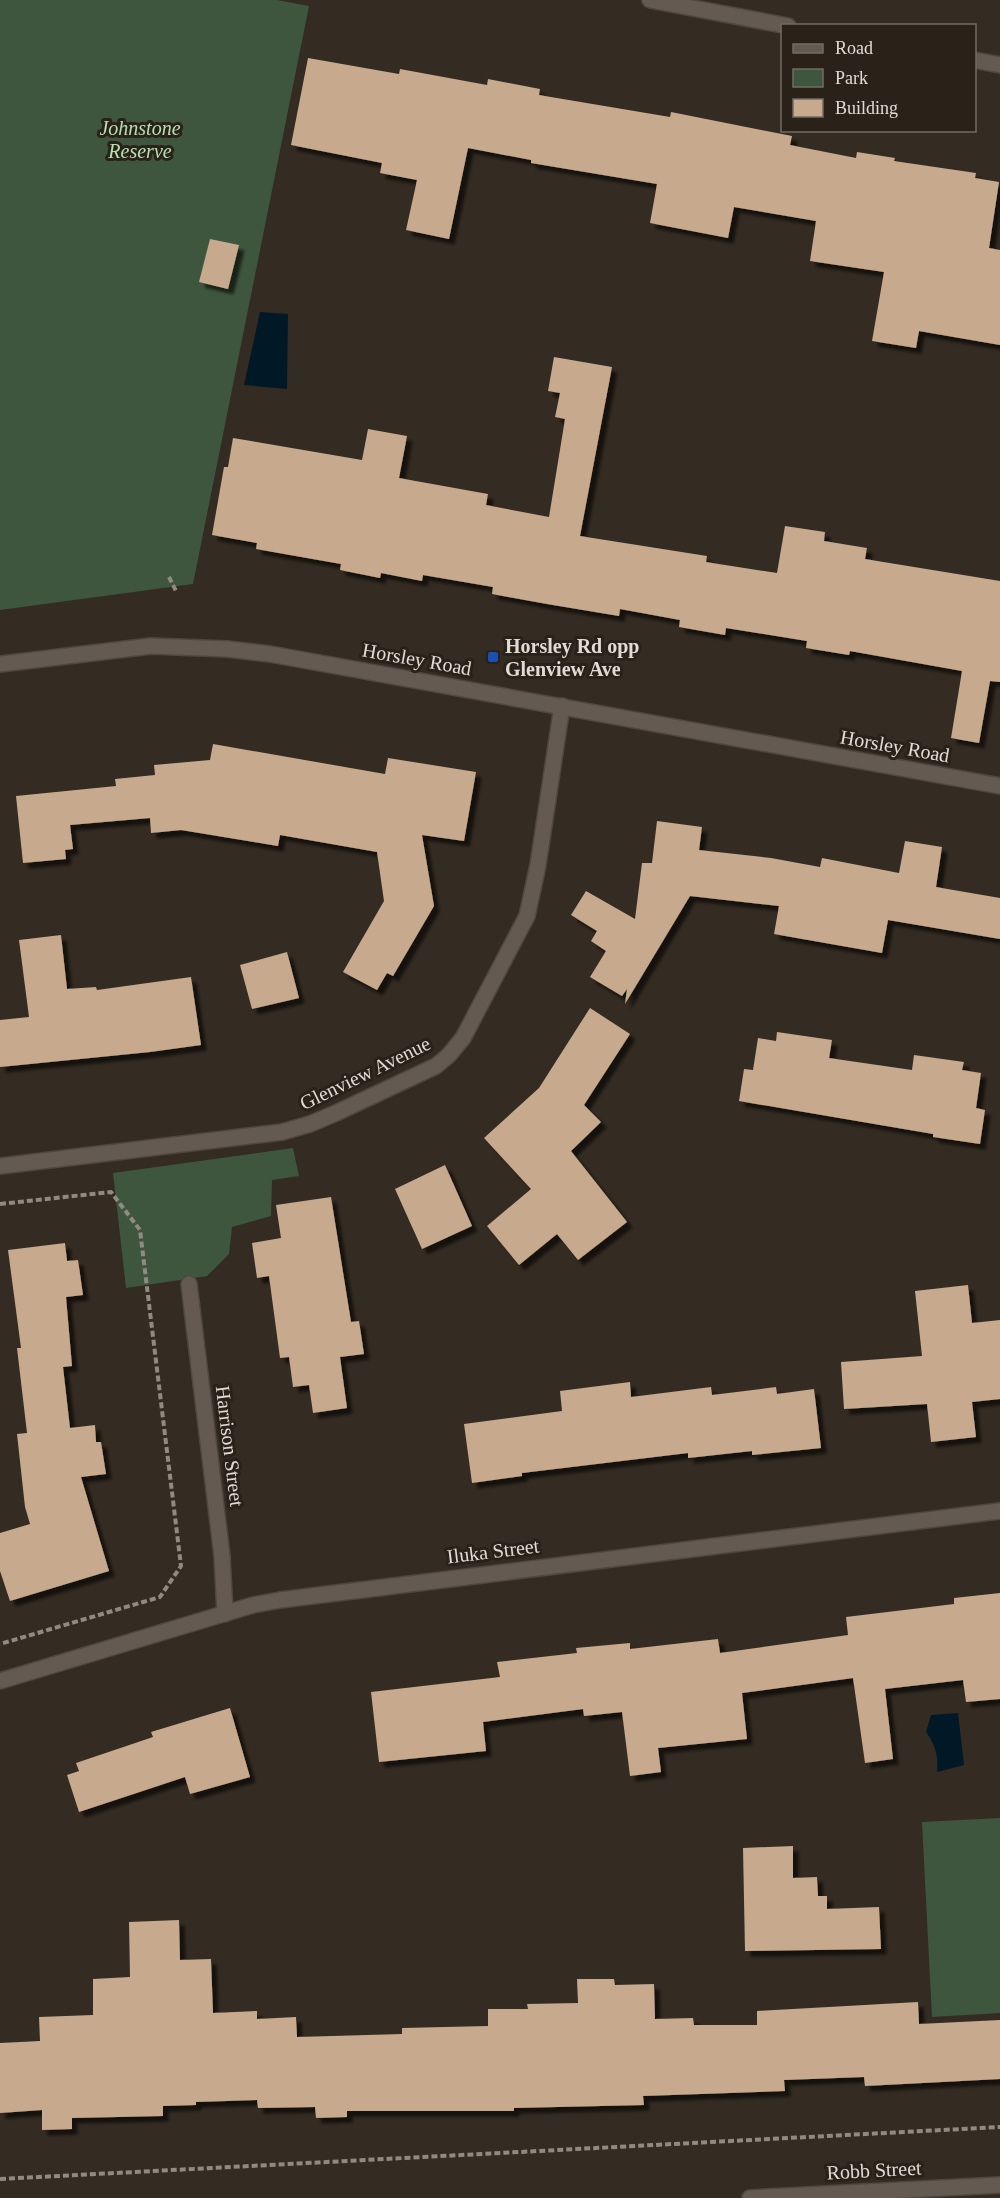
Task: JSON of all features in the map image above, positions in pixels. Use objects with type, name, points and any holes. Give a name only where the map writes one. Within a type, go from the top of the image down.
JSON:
[{"type":"street","points":[[650,0],[781,25]]},
{"type":"street","points":[[976,60],[1000,65]]},
{"type":"street","name":"Horsley Road","points":[[0,664],[152,646],[227,649],[270,654],[1000,786]]},
{"type":"street","name":"Glenview Avenue","points":[[0,1166],[282,1132],[336,1113],[412,1078],[443,1060],[463,1038],[527,916],[538,865],[562,706]]},
{"type":"street","name":"Harrison Street","points":[[189,1284],[222,1556],[225,1614]]},
{"type":"street","name":"Iluka Street","points":[[0,1681],[253,1605],[311,1594],[1000,1511]]},
{"type":"street","name":"Robb Street","points":[[750,2198],[1000,2185]]},
{"type":"path","points":[[169,577],[176,591]]},
{"type":"path","points":[[0,1204],[111,1192],[140,1230],[181,1566],[160,1597],[0,1644]]},
{"type":"path","points":[[0,2179],[1000,2127]]},
{"type":"green space","name":"Johnstone Reserve","points":[[0,0],[277,0],[309,6],[193,584],[0,610]]},
{"type":"green space","points":[[293,1148],[299,1176],[272,1180],[271,1216],[232,1227],[229,1254],[207,1276],[126,1288],[113,1173]]},
{"type":"green space","points":[[1000,1818],[1000,2013],[932,2017],[922,1822]]},
{"type":"water","points":[[260,312],[288,314],[287,389],[244,385]]},
{"type":"water","points":[[958,1713],[964,1765],[937,1772],[936,1751],[926,1732],[931,1715]]},
{"type":"building","points":[[308,58],[399,74],[400,69],[487,85],[488,79],[540,89],[539,95],[670,117],[671,112],[792,136],[790,145],[856,158],[857,152],[895,158],[894,161],[976,173],[975,178],[999,182],[989,248],[1000,250],[1000,345],[919,331],[916,348],[872,341],[884,272],[810,261],[816,221],[734,207],[728,238],[650,223],[657,184],[531,163],[531,160],[468,148],[449,239],[406,230],[417,180],[380,173],[382,163],[291,145]]},
{"type":"building","points":[[210,239],[239,245],[228,289],[199,282]]},
{"type":"building","points":[[554,357],[612,367],[580,536],[707,556],[706,562],[777,573],[785,526],[825,532],[824,541],[867,548],[865,559],[1000,581],[1000,682],[990,681],[979,743],[951,738],[962,671],[850,651],[849,655],[806,648],[807,641],[726,628],[725,635],[679,627],[680,620],[620,609],[619,616],[547,604],[492,594],[493,587],[423,575],[422,581],[381,573],[380,578],[340,570],[341,564],[256,549],[257,543],[212,535],[224,467],[228,467],[233,438],[362,460],[368,429],[407,436],[399,478],[488,494],[486,505],[549,517],[565,419],[555,417],[560,393],[548,391]]},
{"type":"building","points":[[213,744],[385,774],[388,758],[476,772],[464,841],[422,835],[434,906],[393,976],[387,973],[377,990],[343,972],[384,901],[377,852],[280,835],[278,846],[181,830],[151,833],[150,818],[70,825],[73,849],[65,850],[66,859],[23,863],[16,796],[116,786],[115,779],[155,775],[154,765],[210,760]]},
{"type":"building","points":[[657,821],[702,827],[699,850],[771,858],[820,867],[822,858],[899,873],[905,841],[942,847],[936,887],[1000,898],[1000,939],[888,920],[882,953],[774,934],[779,906],[690,896],[625,1004],[627,989],[622,996],[590,977],[606,951],[591,941],[597,931],[571,915],[586,891],[635,919],[642,863],[652,863]]},
{"type":"building","points":[[61,935],[67,989],[96,987],[97,990],[191,977],[201,1045],[0,1067],[0,1020],[29,1017],[19,940]]},
{"type":"building","points":[[287,952],[299,998],[252,1009],[240,965]]},
{"type":"building","points":[[590,1008],[630,1034],[584,1105],[601,1122],[571,1151],[627,1222],[578,1260],[557,1234],[519,1265],[487,1226],[531,1189],[484,1138],[539,1088]]},
{"type":"building","points":[[777,1032],[832,1040],[829,1058],[912,1070],[914,1055],[964,1062],[962,1070],[981,1073],[976,1108],[985,1110],[980,1144],[739,1101],[744,1069],[753,1070],[758,1038],[776,1041]]},
{"type":"building","points":[[445,1165],[472,1226],[422,1249],[395,1189]]},
{"type":"building","points":[[331,1197],[351,1322],[359,1321],[364,1354],[340,1357],[347,1408],[313,1413],[309,1385],[293,1387],[289,1357],[280,1358],[269,1276],[257,1278],[252,1243],[281,1238],[276,1205]]},
{"type":"building","points":[[65,1243],[67,1261],[78,1260],[83,1295],[66,1297],[72,1366],[63,1367],[70,1428],[95,1425],[96,1442],[101,1442],[106,1474],[81,1477],[109,1571],[10,1601],[0,1571],[0,1533],[30,1524],[25,1507],[17,1434],[27,1433],[17,1348],[21,1348],[8,1250]]},
{"type":"building","points":[[968,1285],[972,1323],[1000,1320],[1000,1399],[972,1402],[976,1437],[931,1442],[927,1404],[844,1409],[841,1362],[922,1356],[915,1291]]},
{"type":"building","points":[[630,1382],[631,1397],[711,1387],[712,1395],[776,1387],[777,1394],[814,1389],[821,1448],[752,1455],[752,1451],[688,1458],[688,1453],[522,1473],[522,1476],[472,1483],[464,1424],[562,1411],[560,1391]]},
{"type":"building","points":[[1000,1593],[1000,1699],[966,1702],[963,1680],[885,1689],[893,1759],[865,1763],[853,1678],[742,1693],[747,1739],[658,1748],[661,1772],[630,1776],[622,1712],[584,1716],[583,1709],[483,1722],[486,1751],[379,1762],[371,1692],[500,1677],[497,1662],[577,1653],[576,1648],[630,1643],[630,1649],[718,1639],[720,1653],[848,1635],[846,1617],[954,1604],[954,1598]]},
{"type":"building","points":[[230,1708],[250,1777],[190,1794],[185,1777],[79,1812],[67,1775],[79,1771],[76,1763],[153,1737],[151,1732]]},
{"type":"building","points":[[793,1846],[793,1878],[817,1877],[818,1896],[827,1896],[827,1909],[879,1907],[881,1949],[745,1951],[743,1848]]},
{"type":"building","points":[[179,1920],[180,1960],[211,1959],[213,2013],[257,2011],[257,2019],[296,2017],[297,2037],[402,2034],[402,2028],[488,2026],[488,2009],[528,2009],[527,2004],[578,2003],[577,1979],[614,1979],[615,1985],[654,1984],[655,2019],[693,2018],[694,2025],[757,2025],[757,2011],[918,2002],[919,2024],[1000,2020],[1000,2079],[865,2086],[864,2077],[784,2080],[785,2091],[643,2096],[644,2105],[514,2108],[514,2111],[347,2111],[347,2117],[316,2118],[315,2107],[258,2108],[257,2100],[196,2102],[196,2105],[163,2106],[163,2116],[72,2118],[72,2129],[42,2130],[42,2110],[0,2113],[0,2043],[40,2041],[39,2017],[93,2015],[93,1979],[130,1977],[129,1922]]},
{"type":"place","name":"Horsley Rd opp Glenview Ave","points":[[493,657]]}]
